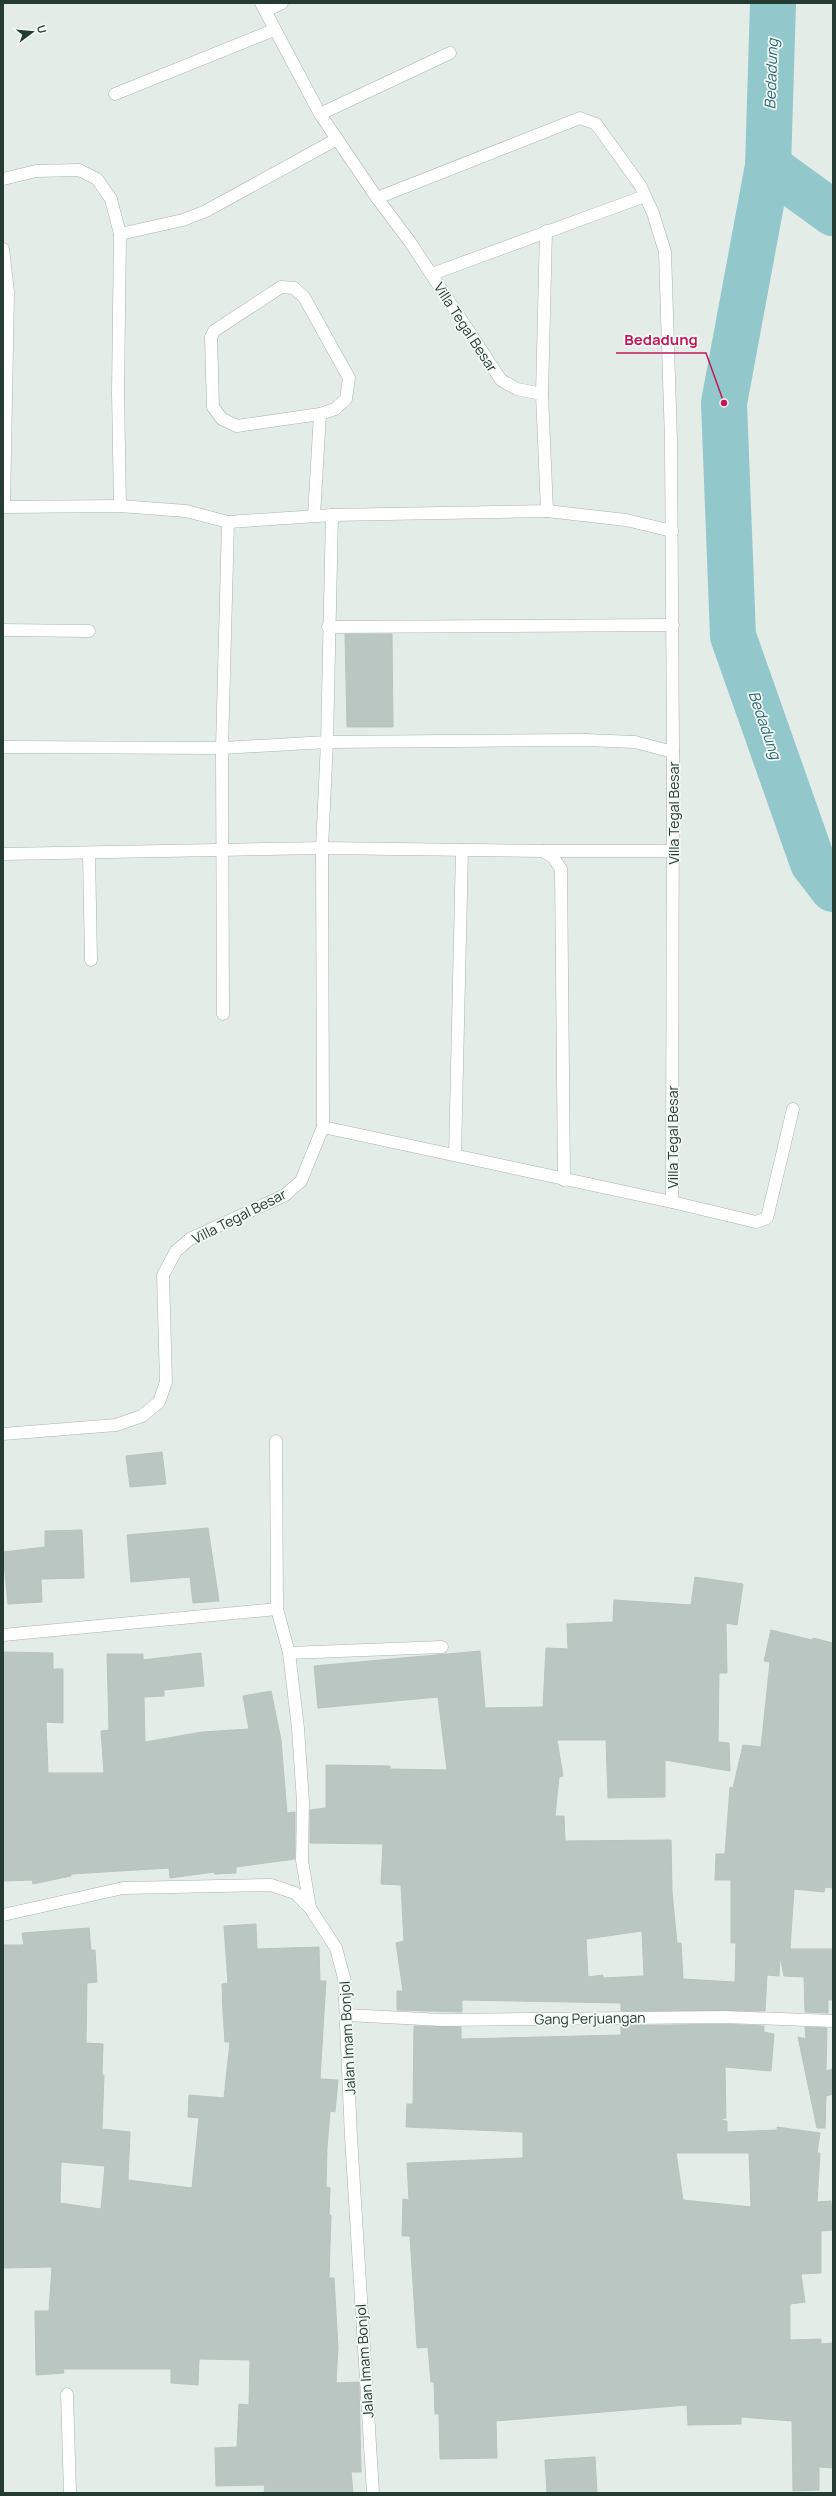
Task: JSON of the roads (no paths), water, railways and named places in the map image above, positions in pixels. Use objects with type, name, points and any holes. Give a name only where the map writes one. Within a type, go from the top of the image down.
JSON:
[{"type":"street","points":[[263,7],[282,3]]},
{"type":"street","name":"Villa Tegal Besar","points":[[263,7],[320,114],[377,198],[432,274],[501,380],[517,389],[542,394]]},
{"type":"street","points":[[115,94],[274,30]]},
{"type":"street","points":[[320,114],[450,53]]},
{"type":"street","points":[[377,198],[580,118],[596,124],[619,153],[645,196],[653,213],[665,252],[672,531],[673,752]]},
{"type":"street","points":[[120,234],[182,220],[206,211],[337,139]]},
{"type":"street","points":[[3,180],[36,171],[79,170],[97,179],[111,199],[120,234],[118,392],[120,506]]},
{"type":"street","points":[[432,274],[645,196]]},
{"type":"street","points":[[546,232],[542,394],[547,511]]},
{"type":"street","points":[[3,249],[8,292],[3,507],[120,506],[186,511],[228,522],[332,515],[547,511],[626,520],[672,531]]},
{"type":"street","points":[[280,287],[294,288],[300,292],[349,378],[346,399],[335,409],[320,414],[237,426],[222,419],[213,407],[210,349],[211,337],[214,331],[280,287]]},
{"type":"street","points":[[314,516],[320,414]]},
{"type":"street","points":[[323,1127],[322,848],[327,742],[328,627],[332,515]]},
{"type":"street","points":[[223,1014],[224,851],[222,748],[228,522]]},
{"type":"street","points":[[328,627],[673,625]]},
{"type":"street","points":[[3,630],[89,631]]},
{"type":"street","name":"Villa Tegal Besar","points":[[3,747],[222,748],[327,742],[585,740],[635,742],[673,752],[672,1202],[323,1127],[301,1181],[285,1195],[190,1240],[176,1251],[167,1264],[163,1275],[166,1382],[159,1402],[142,1416],[116,1425],[3,1434]]},
{"type":"street","points":[[3,854],[322,848],[672,851]]},
{"type":"street","points":[[455,1155],[462,850]]},
{"type":"street","points":[[543,851],[553,857],[561,869],[564,1180]]},
{"type":"street","points":[[89,853],[91,960]]},
{"type":"street","points":[[672,1202],[756,1222],[767,1218],[793,1109]]},
{"type":"street","points":[[276,1440],[278,1609],[289,1653],[303,1802],[302,1860],[310,1908]]},
{"type":"street","points":[[3,1635],[278,1609]]},
{"type":"street","points":[[289,1653],[442,1647]]},
{"type":"street","name":"Jalan Imam Bonjol","points":[[3,1915],[131,1888],[271,1885],[294,1893],[310,1908],[325,1929],[340,1958],[347,2015],[351,2137],[373,2493]]},
{"type":"street","name":"Gang Perjuangan","points":[[347,2015],[442,2020],[725,2017],[833,2021]]},
{"type":"street","points":[[67,2394],[70,2493]]},
{"type":"waterway","name":"Bedadung","points":[[773,3],[768,166],[724,403],[733,636],[813,863],[833,889]]},
{"type":"waterway","points":[[768,166],[833,213]]},
{"type":"place","name":"Bedadung","points":[[724,403]]}]
